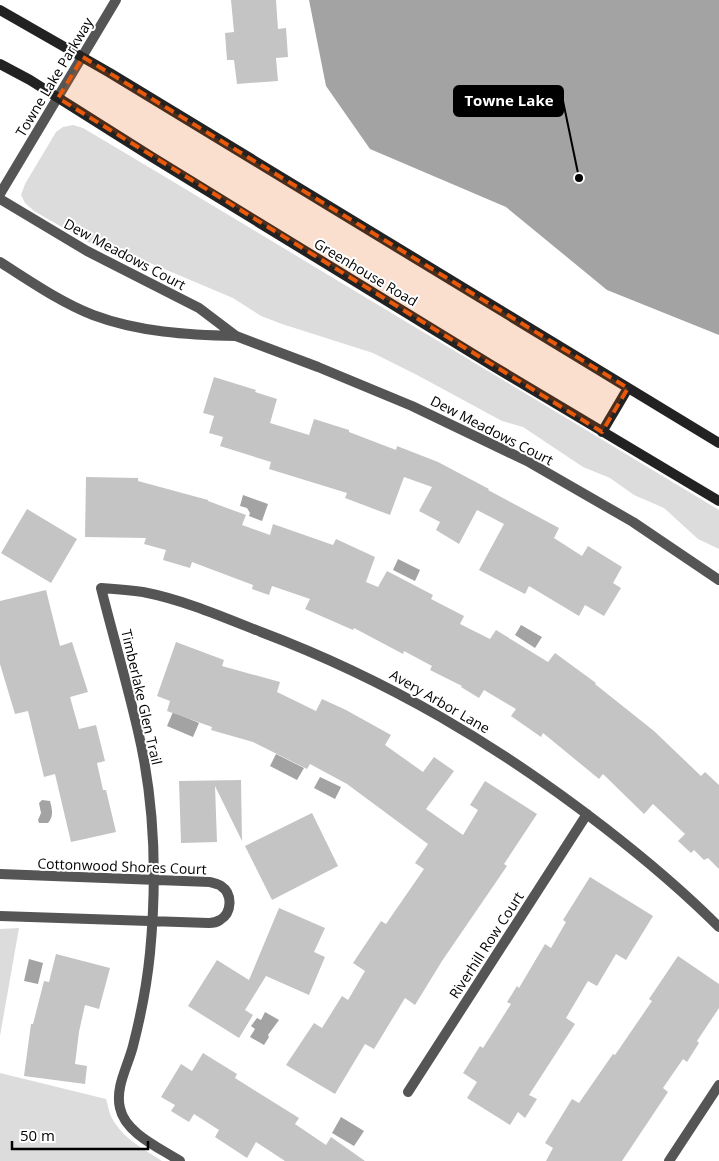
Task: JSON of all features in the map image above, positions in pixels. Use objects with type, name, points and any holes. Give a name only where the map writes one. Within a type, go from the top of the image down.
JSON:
[{"type":"main road","points":[[0,10],[82,57],[719,443]]},
{"type":"main road","name":"Greenhouse Road","points":[[0,64],[30,80],[602,432],[719,501]]},
{"type":"main road","points":[[602,432],[628,388]]},
{"type":"street","name":"Towne Lake Parkway","points":[[0,194],[116,0]]},
{"type":"street","name":"Dew Meadows Court","points":[[0,199],[87,252],[198,308],[236,336],[412,406],[527,461],[633,522],[719,580]]},
{"type":"street","name":"Dew Meadows Court","points":[[0,262],[64,301],[92,314],[123,324],[195,335],[236,336]]},
{"type":"street","name":"Avery Arbor Lane","points":[[101,588],[142,592],[175,600],[303,647],[380,683],[472,734],[535,775],[658,870],[719,927]]},
{"type":"street","name":"Timberlake Glen Trail","points":[[101,588],[138,732],[148,791],[152,833],[153,880],[150,954],[143,1002],[118,1096],[124,1120],[133,1131],[180,1161]]},
{"type":"street","name":"Riverhill Row Court","points":[[408,1092],[587,814]]},
{"type":"street","name":"Cottonwood Shores Court","points":[[0,874],[210,882],[221,885],[228,894],[230,904],[227,914],[219,921],[209,924],[0,916]]},
{"type":"street","points":[[669,1161],[719,1086]]},
{"type":"highlighted area","points":[[83,57],[628,388],[602,432],[58,98]]},
{"type":"shaded area","points":[[309,0],[719,0],[719,335],[607,290],[506,207],[370,149],[326,86]]},
{"type":"shaded area","points":[[73,125],[83,128],[157,172],[719,510],[719,549],[698,539],[664,508],[634,495],[610,478],[583,467],[523,427],[502,421],[373,353],[261,316],[233,298],[112,247],[107,253],[34,211],[25,203],[21,195],[25,184],[56,132],[63,127]]},
{"type":"shaded area","points":[[243,495],[268,504],[262,521],[249,516],[250,513],[247,508],[240,506]]},
{"type":"shaded area","points":[[398,559],[420,570],[415,581],[393,570]]},
{"type":"shaded area","points":[[521,625],[542,637],[535,648],[515,635]]},
{"type":"shaded area","points":[[173,712],[199,723],[193,737],[167,726]]},
{"type":"shaded area","points":[[276,754],[304,768],[297,780],[270,766]]},
{"type":"shaded area","points":[[320,777],[341,787],[335,799],[314,788]]},
{"type":"shaded area","points":[[42,800],[50,801],[52,815],[48,823],[39,823],[38,820],[41,813],[39,803]]},
{"type":"shaded area","points":[[19,928],[0,1036],[0,929]]},
{"type":"shaded area","points":[[29,959],[43,963],[38,984],[24,981]]},
{"type":"shaded area","points":[[265,1012],[279,1020],[268,1035],[269,1037],[264,1045],[250,1037],[255,1029],[251,1026],[257,1018],[261,1020]]},
{"type":"shaded area","points":[[0,1073],[106,1099],[116,1125],[134,1143],[162,1161],[0,1161]]},
{"type":"shaded area","points":[[341,1117],[364,1131],[354,1146],[332,1133]]},
{"type":"building","points":[[231,0],[276,0],[278,29],[286,28],[288,57],[276,58],[278,81],[237,84],[234,60],[227,60],[225,33],[234,32]]},
{"type":"building","points":[[214,377],[256,390],[255,392],[277,399],[270,423],[309,435],[314,419],[349,430],[349,432],[396,450],[397,446],[438,462],[559,528],[554,538],[582,556],[588,546],[622,567],[613,583],[621,588],[604,616],[585,605],[579,616],[529,586],[525,594],[479,570],[504,524],[477,510],[459,544],[436,530],[440,522],[419,511],[432,487],[404,477],[390,515],[345,498],[347,493],[269,469],[271,462],[220,446],[223,437],[209,433],[214,416],[203,413]]},
{"type":"building","points":[[86,477],[138,478],[138,481],[208,500],[246,515],[242,525],[270,535],[273,524],[333,545],[336,539],[375,557],[366,582],[378,587],[387,571],[433,595],[431,599],[464,616],[460,624],[490,639],[496,630],[548,662],[555,653],[596,683],[654,731],[701,776],[705,772],[719,785],[719,869],[708,858],[704,860],[694,850],[691,853],[678,841],[685,834],[653,804],[644,814],[603,774],[599,779],[543,733],[541,737],[511,716],[516,709],[484,690],[479,698],[462,686],[430,670],[432,666],[404,651],[403,654],[354,628],[353,630],[305,609],[310,599],[272,586],[269,595],[252,589],[253,585],[192,562],[190,568],[163,560],[166,550],[144,544],[146,538],[85,537]]},
{"type":"building","points":[[27,509],[77,539],[51,583],[1,553]]},
{"type":"building","points":[[46,590],[60,646],[72,642],[88,692],[70,697],[79,729],[96,725],[105,761],[97,763],[103,790],[106,790],[116,832],[71,842],[55,774],[44,777],[28,711],[15,714],[0,664],[0,601]]},
{"type":"building","points":[[176,642],[224,660],[222,666],[280,682],[277,692],[316,711],[322,699],[346,710],[391,735],[385,745],[423,772],[434,757],[454,771],[426,809],[463,835],[478,810],[470,805],[485,781],[537,814],[504,864],[507,866],[442,961],[415,1005],[405,998],[374,1049],[365,1044],[335,1094],[286,1065],[314,1023],[322,1028],[342,996],[348,1000],[365,971],[353,963],[381,921],[386,924],[424,869],[415,863],[428,844],[347,784],[310,764],[307,769],[253,742],[211,730],[212,727],[167,711],[170,701],[157,696]]},
{"type":"building","points":[[241,780],[242,841],[215,786],[217,842],[181,843],[179,781]]},
{"type":"building","points":[[312,813],[338,866],[272,900],[245,846]]},
{"type":"building","points":[[590,877],[653,916],[626,960],[616,954],[597,986],[588,981],[566,1018],[575,1024],[529,1095],[537,1099],[525,1118],[518,1112],[510,1125],[467,1098],[477,1082],[463,1073],[480,1046],[483,1048],[511,1004],[507,1002],[517,986],[519,988],[545,944],[551,948],[566,922],[563,920]]},
{"type":"building","points":[[279,908],[325,928],[314,952],[325,957],[309,995],[266,976],[245,1010],[253,1015],[239,1038],[188,1006],[217,960],[249,980]]},
{"type":"building","points":[[56,954],[110,968],[99,1009],[85,1005],[79,1032],[75,1064],[87,1066],[85,1084],[24,1076],[31,1024],[33,1024],[44,981],[49,982]]},
{"type":"building","points":[[678,956],[719,984],[719,1008],[697,1041],[699,1043],[687,1062],[683,1059],[663,1088],[668,1092],[622,1161],[546,1161],[553,1148],[545,1143],[572,1099],[579,1103],[613,1054],[615,1055],[652,1001],[649,999]]},
{"type":"building","points":[[203,1053],[237,1074],[235,1078],[299,1118],[295,1124],[326,1145],[331,1137],[365,1161],[285,1161],[256,1142],[247,1158],[215,1137],[219,1130],[194,1114],[189,1122],[171,1111],[175,1105],[161,1097],[181,1064],[192,1071]]},
{"type":"place","name":"Towne Lake","points":[[579,178]]}]
